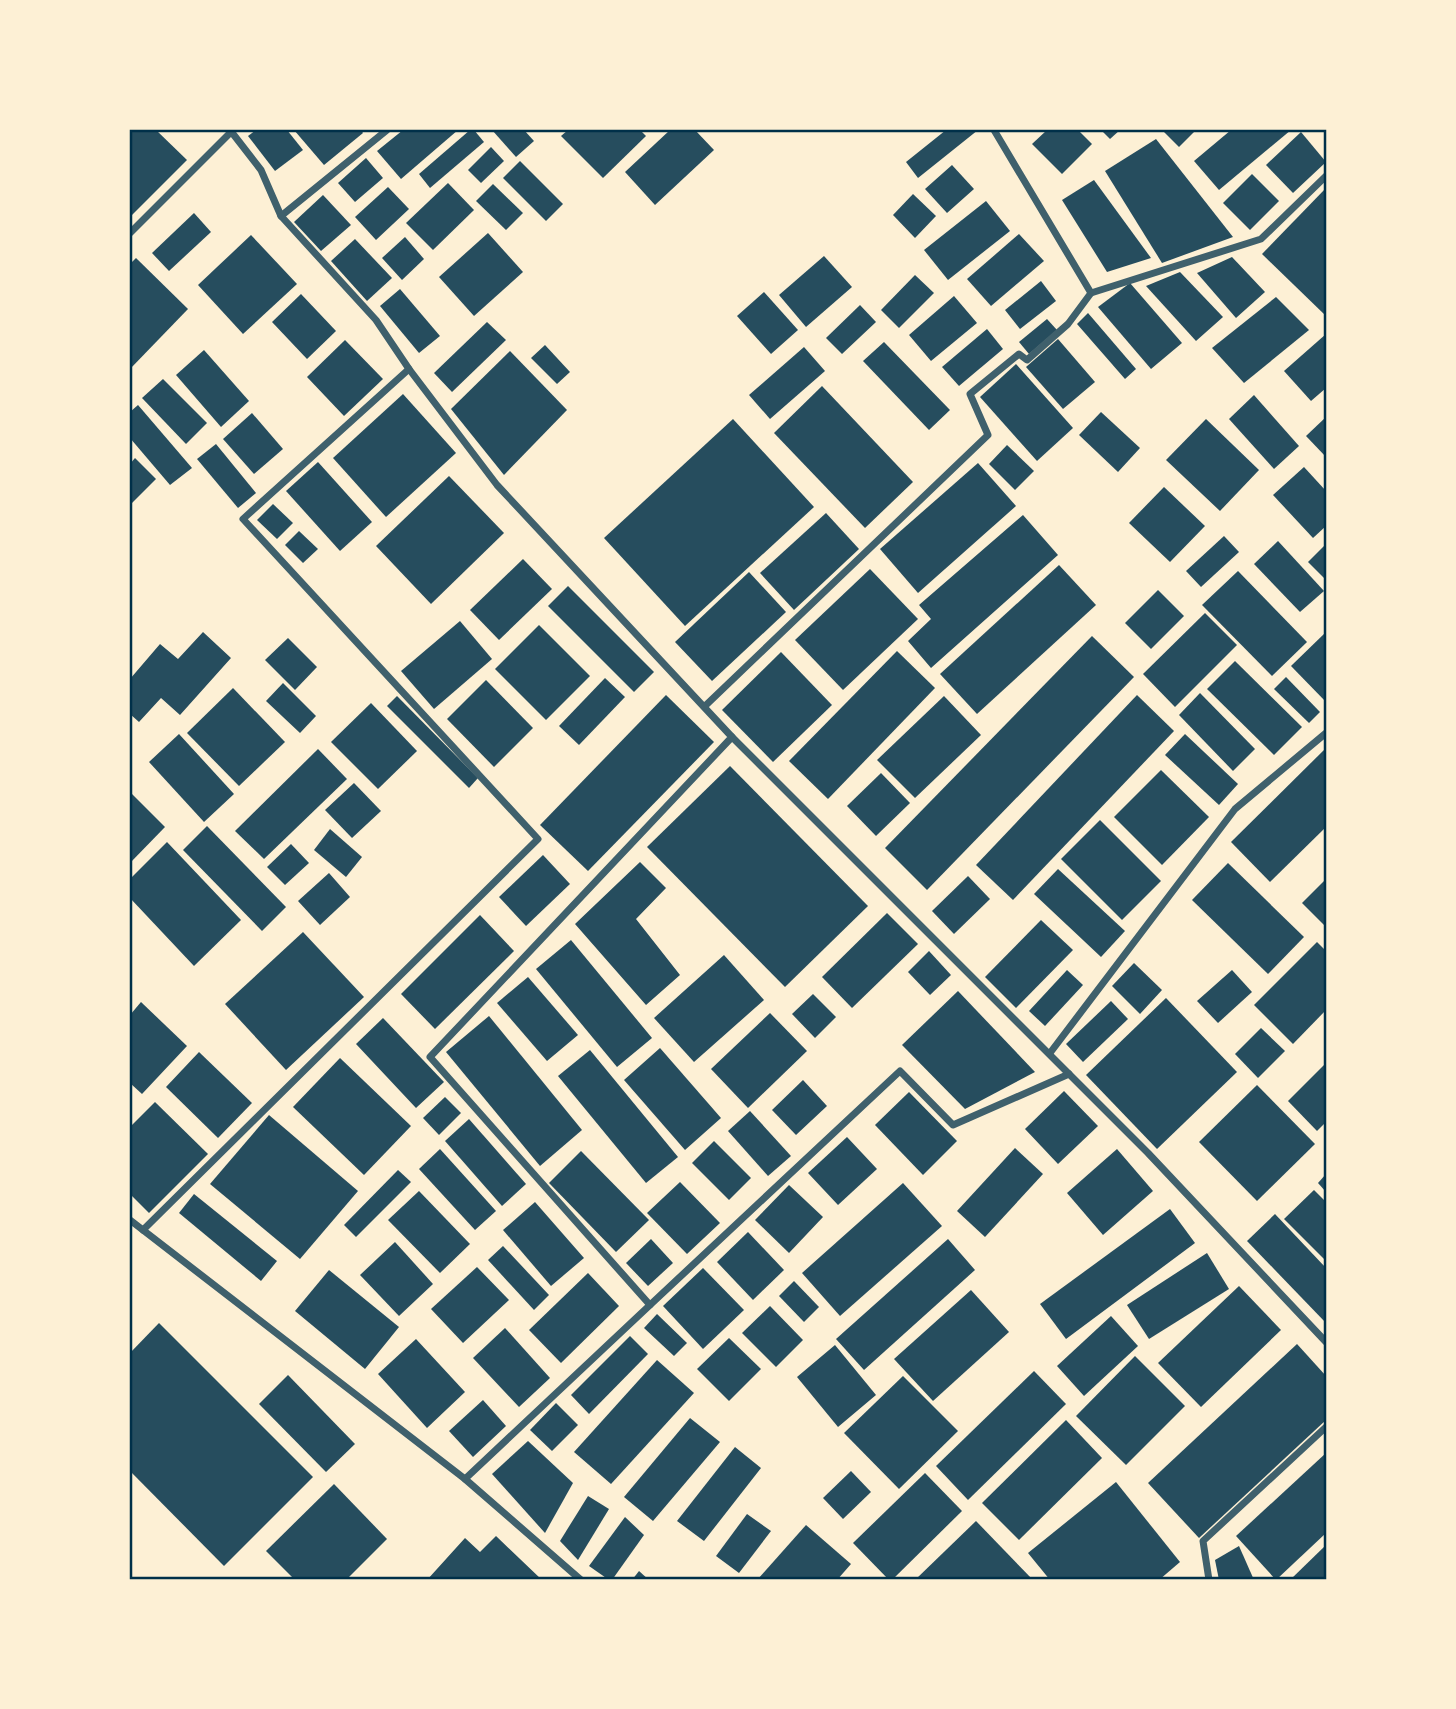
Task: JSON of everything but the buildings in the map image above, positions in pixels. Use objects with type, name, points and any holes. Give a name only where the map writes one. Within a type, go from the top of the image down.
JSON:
[{"type":"street","points":[[130,233],[232,130],[261,170],[281,216],[376,320],[409,369],[497,485],[732,737],[1148,1153],[1326,1342]]},
{"type":"street","points":[[281,216],[387,130]]},
{"type":"street","points":[[994,130],[1091,293]]},
{"type":"street","points":[[705,706],[988,435],[970,394],[1019,354],[1027,360],[1068,324],[1091,293],[1261,239],[1326,176]]},
{"type":"street","points":[[143,1230],[538,839],[243,519],[409,369]]},
{"type":"street","points":[[1050,1054],[1235,809],[1326,733]]},
{"type":"street","points":[[650,1305],[430,1057],[732,737]]},
{"type":"street","points":[[465,1479],[900,1071],[953,1125],[1069,1074]]},
{"type":"street","points":[[130,1220],[465,1479],[581,1580]]},
{"type":"street","points":[[1209,1580],[1203,1541],[1326,1427]]}]
